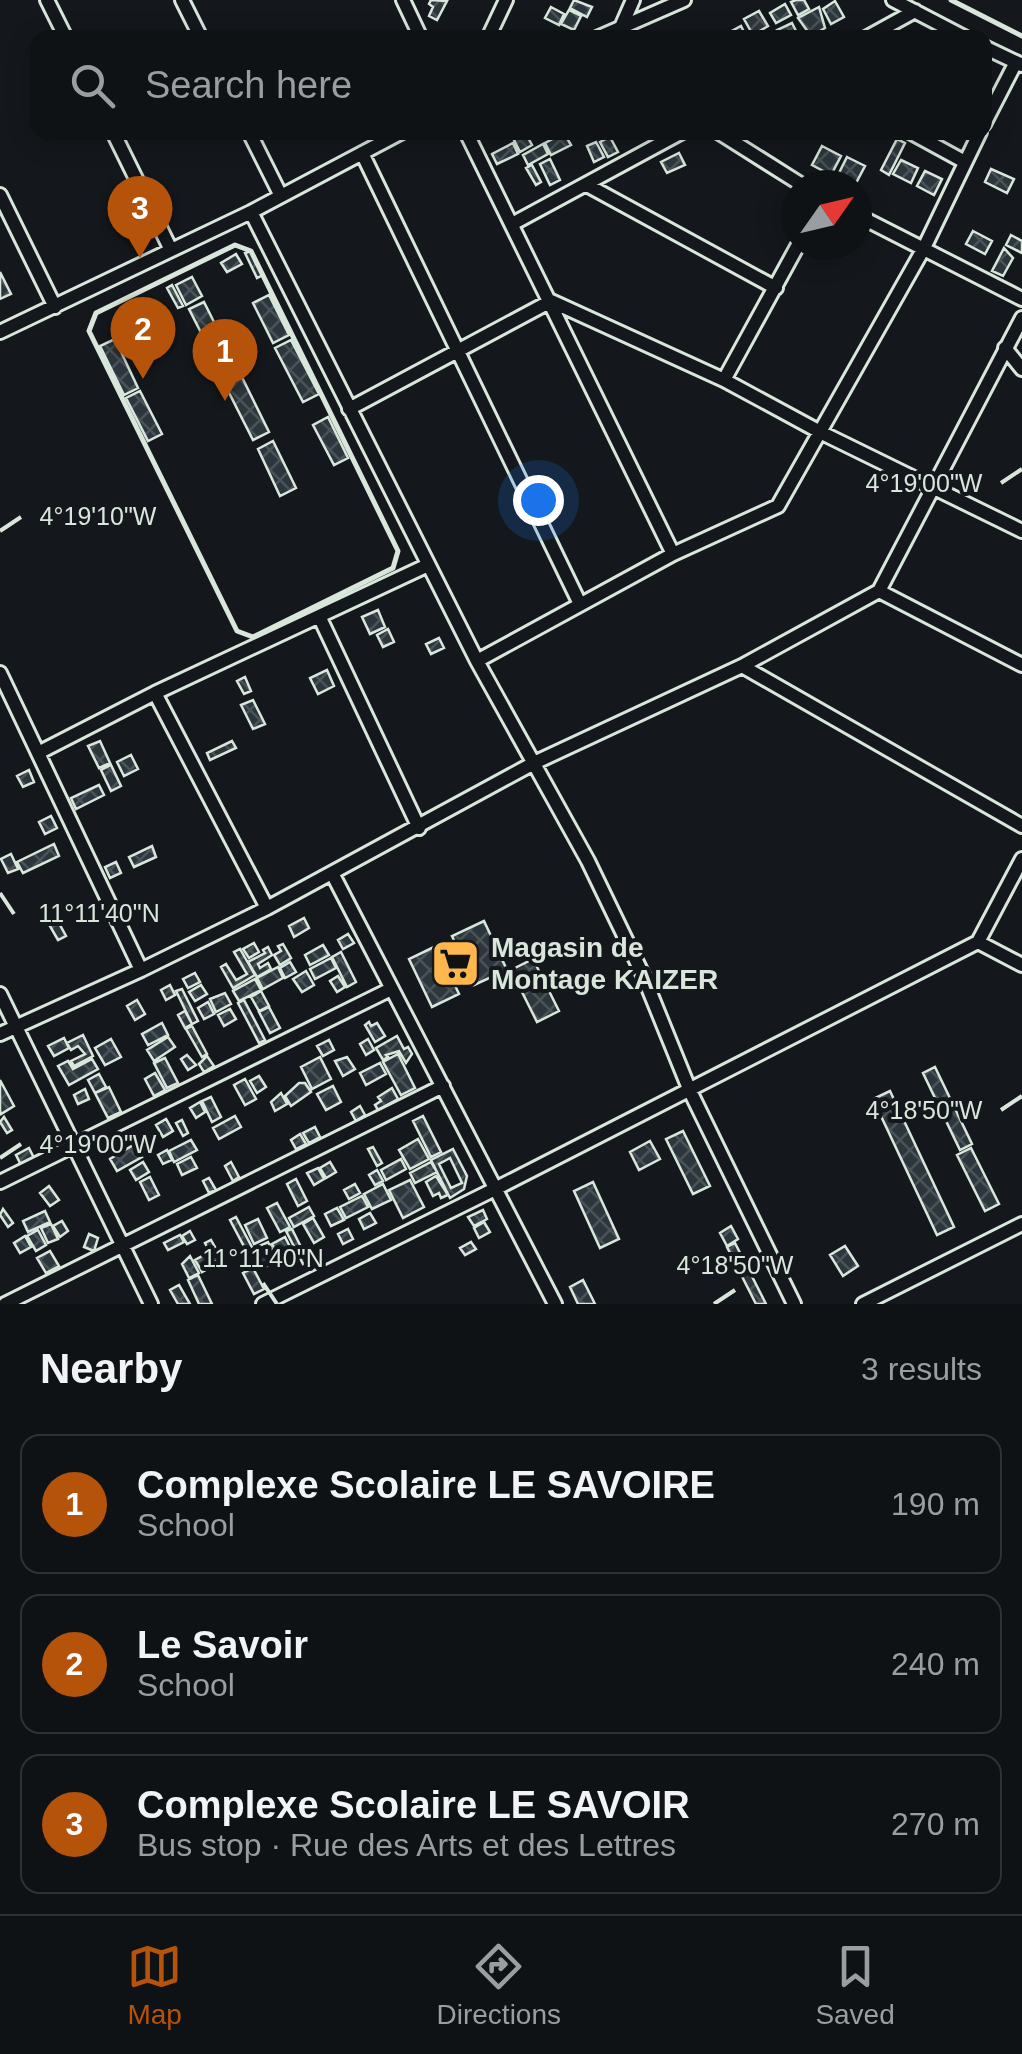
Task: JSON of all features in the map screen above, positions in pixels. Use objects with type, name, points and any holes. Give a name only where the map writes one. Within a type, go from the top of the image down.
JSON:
[{"type":"street","points":[[47,0],[62,30]]},
{"type":"street","points":[[182,0],[196,30]]},
{"type":"street","points":[[402,0],[416,30]]},
{"type":"street","points":[[492,30],[506,0]]},
{"type":"street","points":[[622,25],[633,0]]},
{"type":"street","points":[[612,30],[684,0]]},
{"type":"street","points":[[893,0],[951,30]]},
{"type":"street","points":[[881,30],[915,11]]},
{"type":"street","points":[[992,50],[1019,64],[992,110]]},
{"type":"street","points":[[117,140],[171,250]]},
{"type":"street","points":[[253,140],[281,196]]},
{"type":"street","points":[[0,332],[251,212],[387,140]]},
{"type":"street","points":[[470,140],[673,554]]},
{"type":"street","points":[[512,224],[668,140]]},
{"type":"street","points":[[731,140],[782,172]]},
{"type":"street","points":[[925,140],[965,162]]},
{"type":"street","points":[[477,661],[673,554],[774,510],[822,433],[924,248],[976,140]]},
{"type":"street","points":[[362,153],[580,604]]},
{"type":"street","points":[[587,185],[776,288]]},
{"type":"street","points":[[0,195],[55,307]]},
{"type":"street","points":[[251,212],[477,661],[588,861],[643,975],[690,1091],[794,1304]]},
{"type":"street","points":[[872,222],[1022,299]]},
{"type":"street","points":[[724,380],[790,260]]},
{"type":"street","points":[[348,409],[551,301]]},
{"type":"street","points":[[551,301],[724,380],[1022,531]]},
{"type":"street","points":[[0,1034],[267,908],[534,763],[742,666],[880,592],[1022,318]]},
{"type":"street","points":[[1006,348],[1022,369]]},
{"type":"street","points":[[38,753],[154,693],[428,565]]},
{"type":"street","points":[[880,592],[1022,665]]},
{"type":"street","points":[[320,618],[419,828]]},
{"type":"street","points":[[742,666],[1022,826]]},
{"type":"street","points":[[0,674],[141,970]]},
{"type":"street","points":[[154,693],[267,908]]},
{"type":"street","points":[[262,1304],[690,1091],[978,942],[1022,858]]},
{"type":"street","points":[[332,872],[555,1304]]},
{"type":"street","points":[[978,942],[1022,965]]},
{"type":"street","points":[[0,1182],[390,990]]},
{"type":"street","points":[[0,994],[151,1304]]},
{"type":"street","points":[[4,1304],[442,1086]]},
{"type":"street","points":[[863,1304],[1022,1224]]},
{"type":"building","points":[[431,0],[447,1],[437,20],[429,16]]},
{"type":"building","points":[[574,0],[592,7],[587,17],[570,8]]},
{"type":"building","points":[[804,0],[809,9],[798,15],[791,2]]},
{"type":"building","points":[[835,1],[844,17],[831,24],[823,9]]},
{"type":"building","points":[[785,4],[791,15],[776,23],[770,13]]},
{"type":"building","points":[[551,7],[564,14],[559,25],[545,18]]},
{"type":"building","points":[[819,7],[825,28],[807,30],[798,18]]},
{"type":"building","points":[[569,10],[581,16],[574,30],[561,24]]},
{"type":"building","points":[[759,11],[768,26],[750,30],[744,19]]},
{"type":"building","points":[[792,23],[796,30],[777,30]]},
{"type":"building","points":[[514,140],[529,140],[532,145],[520,152]]},
{"type":"building","points":[[568,140],[571,145],[551,155],[545,143]]},
{"type":"building","points":[[612,140],[618,152],[608,157],[600,142]]},
{"type":"building","points":[[896,140],[905,143],[889,175],[881,170]]},
{"type":"building","points":[[596,142],[604,157],[594,162],[587,146]]},
{"type":"building","points":[[513,143],[518,154],[497,164],[492,154]]},
{"type":"building","points":[[543,144],[548,154],[528,165],[523,155]]},
{"type":"building","points":[[822,146],[841,156],[834,170],[812,165]]},
{"type":"building","points":[[679,153],[685,165],[667,173],[661,162]]},
{"type":"building","points":[[847,157],[865,166],[863,170],[840,170]]},
{"type":"building","points":[[550,159],[560,180],[550,185],[540,164]]},
{"type":"building","points":[[901,160],[918,168],[911,183],[893,174]]},
{"type":"building","points":[[532,165],[541,182],[536,185],[526,168]]},
{"type":"building","points":[[991,169],[1014,179],[1007,193],[985,182]]},
{"type":"building","points":[[925,171],[942,179],[934,195],[917,186]]},
{"type":"building","points":[[973,231],[992,241],[985,254],[966,244]]},
{"type":"building","points":[[1011,235],[1022,241],[1022,253],[1006,245]]},
{"type":"building","points":[[1004,248],[1013,258],[1003,276],[992,271]]},
{"type":"building","points":[[251,251],[263,275],[257,278],[245,253]]},
{"type":"building","points":[[236,254],[242,264],[227,272],[221,263]]},
{"type":"building","points":[[0,272],[11,294],[0,299]]},
{"type":"building","points":[[192,277],[202,296],[186,305],[176,285]]},
{"type":"building","points":[[172,285],[183,306],[178,308],[167,288]]},
{"type":"building","points":[[269,295],[289,335],[273,343],[253,303]]},
{"type":"building","points":[[204,302],[231,356],[217,364],[189,309]]},
{"type":"building","points":[[115,339],[138,388],[124,395],[100,346]]},
{"type":"building","points":[[291,340],[319,394],[303,402],[275,348]]},
{"type":"building","points":[[235,363],[269,432],[253,440],[218,371]]},
{"type":"building","points":[[140,391],[162,434],[148,441],[126,398]]},
{"type":"building","points":[[328,417],[348,458],[334,465],[313,425]]},
{"type":"building","points":[[273,441],[296,488],[280,496],[258,449]]},
{"type":"building","points":[[378,610],[385,627],[370,634],[362,617]]},
{"type":"building","points":[[388,629],[394,642],[383,647],[377,635]]},
{"type":"building","points":[[439,638],[444,648],[431,654],[426,644]]},
{"type":"building","points":[[327,670],[334,686],[318,694],[310,678]]},
{"type":"building","points":[[245,677],[251,691],[244,694],[237,681]]},
{"type":"building","points":[[253,700],[265,724],[253,729],[241,705]]},
{"type":"building","points":[[100,741],[110,763],[99,768],[88,746]]},
{"type":"building","points":[[232,741],[236,748],[210,760],[207,753]]},
{"type":"building","points":[[131,755],[138,769],[124,776],[117,762]]},
{"type":"building","points":[[111,765],[121,786],[111,791],[101,770]]},
{"type":"building","points":[[29,770],[34,782],[23,787],[17,776]]},
{"type":"building","points":[[99,785],[104,795],[76,809],[71,798]]},
{"type":"building","points":[[51,816],[57,828],[45,834],[39,822]]},
{"type":"building","points":[[54,844],[59,856],[23,873],[17,862]]},
{"type":"building","points":[[152,846],[156,857],[134,867],[129,857]]},
{"type":"building","points":[[11,854],[18,869],[8,873],[1,859]]},
{"type":"building","points":[[116,862],[121,873],[110,878],[105,867]]},
{"type":"building","points":[[55,916],[66,936],[58,940],[47,921]]},
{"type":"building","points":[[304,918],[309,928],[294,937],[289,926]]},
{"type":"building","points":[[484,921],[507,970],[474,985],[452,936]]},
{"type":"building","points":[[348,934],[354,943],[343,949],[338,940]]},
{"type":"building","points":[[254,943],[259,952],[249,958],[243,949]]},
{"type":"building","points":[[283,944],[291,958],[280,965],[274,955]]},
{"type":"building","points":[[323,945],[329,955],[310,965],[305,955]]},
{"type":"building","points":[[436,946],[459,994],[432,1007],[409,959]]},
{"type":"building","points":[[268,947],[272,955],[258,964],[260,968],[268,963],[271,969],[257,977],[248,962]]},
{"type":"building","points":[[240,949],[255,975],[233,988],[221,967],[226,964],[236,980],[247,974],[234,952]]},
{"type":"building","points":[[341,952],[356,982],[347,987],[332,957]]},
{"type":"building","points":[[331,958],[336,968],[315,979],[310,969]]},
{"type":"building","points":[[533,959],[559,1011],[537,1022],[511,970]]},
{"type":"building","points":[[290,962],[296,972],[285,978],[280,968]]},
{"type":"building","points":[[278,967],[283,978],[263,989],[257,978]]},
{"type":"building","points":[[306,971],[314,985],[302,992],[293,979]]},
{"type":"building","points":[[195,973],[200,982],[188,988],[183,979]]},
{"type":"building","points":[[338,976],[345,987],[337,992],[330,981]]},
{"type":"building","points":[[255,979],[261,990],[239,1001],[233,991]]},
{"type":"building","points":[[170,985],[175,995],[166,1000],[161,990]]},
{"type":"building","points":[[201,985],[207,994],[195,1001],[189,992]]},
{"type":"building","points":[[182,989],[198,1021],[192,1024],[176,991]]},
{"type":"building","points":[[261,991],[269,1006],[259,1011],[251,997]]},
{"type":"building","points":[[225,993],[231,1004],[216,1012],[210,999]]},
{"type":"building","points":[[137,1000],[145,1014],[135,1020],[127,1006]]},
{"type":"building","points":[[244,1000],[265,1040],[259,1043],[238,1003]]},
{"type":"building","points":[[208,1002],[214,1014],[204,1019],[198,1008]]},
{"type":"building","points":[[269,1007],[280,1028],[270,1033],[259,1012]]},
{"type":"building","points":[[230,1009],[236,1019],[224,1026],[218,1015]]},
{"type":"building","points":[[185,1011],[192,1024],[185,1028],[178,1015]]},
{"type":"building","points":[[369,1022],[371,1026],[377,1023],[385,1036],[375,1042],[365,1025]]},
{"type":"building","points":[[162,1023],[168,1035],[148,1045],[142,1034]]},
{"type":"building","points":[[192,1026],[207,1054],[202,1057],[186,1029]]},
{"type":"building","points":[[83,1035],[93,1056],[74,1066],[71,1061],[85,1054],[78,1046],[71,1050],[67,1043]]},
{"type":"building","points":[[397,1036],[412,1054],[406,1063],[399,1051],[383,1060],[376,1048]]},
{"type":"building","points":[[168,1037],[175,1047],[154,1061],[147,1050]]},
{"type":"building","points":[[64,1038],[69,1048],[54,1056],[48,1046]]},
{"type":"building","points":[[111,1039],[121,1057],[105,1065],[95,1048]]},
{"type":"building","points":[[368,1039],[374,1050],[366,1055],[360,1044]]},
{"type":"building","points":[[329,1040],[334,1050],[323,1056],[317,1046]]},
{"type":"building","points":[[398,1054],[415,1088],[401,1095],[383,1062]]},
{"type":"building","points":[[187,1055],[196,1065],[188,1070],[181,1059]]},
{"type":"building","points":[[207,1056],[214,1066],[204,1072],[199,1064]]},
{"type":"building","points":[[320,1057],[331,1079],[312,1089],[301,1067]]},
{"type":"building","points":[[347,1057],[355,1069],[343,1076],[335,1061]]},
{"type":"building","points":[[165,1058],[178,1083],[167,1088],[154,1063]]},
{"type":"building","points":[[92,1059],[98,1069],[69,1085],[58,1066],[68,1061],[73,1069]]},
{"type":"building","points":[[380,1063],[386,1074],[366,1085],[360,1073]]},
{"type":"building","points":[[935,1067],[972,1144],[960,1150],[923,1073]]},
{"type":"building","points":[[155,1073],[165,1090],[154,1096],[145,1079]]},
{"type":"building","points":[[99,1074],[106,1087],[95,1093],[88,1080]]},
{"type":"building","points":[[259,1076],[266,1087],[257,1093],[250,1081]]},
{"type":"building","points":[[245,1079],[256,1099],[245,1105],[234,1085]]},
{"type":"building","points":[[0,1080],[14,1106],[1,1114],[0,1111]]},
{"type":"building","points":[[299,1083],[305,1083],[311,1092],[291,1106],[285,1096]]},
{"type":"building","points":[[333,1086],[341,1102],[326,1110],[317,1094]]},
{"type":"building","points":[[109,1087],[121,1112],[108,1118],[95,1093]]},
{"type":"building","points":[[392,1088],[398,1099],[378,1110],[378,1097]]},
{"type":"building","points":[[85,1089],[89,1099],[78,1104],[74,1095]]},
{"type":"building","points":[[890,1091],[954,1227],[937,1235],[873,1099]]},
{"type":"building","points":[[281,1093],[287,1104],[275,1111],[271,1102]]},
{"type":"building","points":[[211,1097],[221,1117],[212,1122],[202,1101]]},
{"type":"building","points":[[200,1102],[205,1112],[196,1118],[190,1108]]},
{"type":"building","points":[[360,1106],[365,1115],[356,1121],[351,1112]]},
{"type":"building","points":[[235,1116],[241,1127],[219,1139],[213,1128]]},
{"type":"building","points":[[423,1116],[441,1152],[431,1157],[413,1121]]},
{"type":"building","points":[[4,1117],[12,1130],[7,1133],[0,1122]]},
{"type":"building","points":[[166,1119],[173,1131],[163,1137],[156,1125]]},
{"type":"building","points":[[182,1120],[188,1133],[183,1136],[176,1123]]},
{"type":"building","points":[[315,1127],[320,1137],[309,1143],[303,1133]]},
{"type":"building","points":[[683,1131],[710,1186],[693,1194],[666,1139]]},
{"type":"building","points":[[300,1134],[306,1144],[296,1149],[291,1140]]},
{"type":"building","points":[[418,1139],[429,1159],[410,1169],[399,1150]]},
{"type":"building","points":[[191,1140],[197,1150],[174,1162],[169,1151]]},
{"type":"building","points":[[650,1141],[660,1159],[639,1170],[630,1152]]},
{"type":"building","points":[[135,1144],[142,1157],[117,1171],[110,1159]]},
{"type":"building","points":[[373,1147],[382,1163],[377,1166],[368,1149]]},
{"type":"building","points":[[29,1148],[34,1158],[21,1165],[16,1155]]},
{"type":"building","points":[[971,1148],[999,1204],[985,1211],[957,1155]]},
{"type":"building","points":[[453,1149],[467,1176],[464,1189],[450,1198],[431,1160]],"holes":[[[450,1158],[462,1183],[451,1188],[439,1164]]]},
{"type":"building","points":[[167,1150],[172,1160],[163,1164],[158,1155]]},
{"type":"building","points":[[191,1157],[197,1168],[182,1175],[177,1164]]},
{"type":"building","points":[[401,1159],[406,1169],[386,1180],[381,1170]]},
{"type":"building","points":[[143,1162],[149,1172],[136,1180],[130,1170]]},
{"type":"building","points":[[231,1162],[239,1177],[233,1181],[225,1166]]},
{"type":"building","points":[[330,1162],[336,1172],[326,1178],[320,1168]]},
{"type":"building","points":[[431,1162],[437,1172],[415,1183],[410,1173]]},
{"type":"building","points":[[318,1168],[324,1179],[314,1185],[307,1173]]},
{"type":"building","points":[[377,1170],[383,1181],[375,1185],[369,1175]]},
{"type":"building","points":[[436,1176],[448,1195],[441,1198],[439,1193],[433,1196],[426,1182]]},
{"type":"building","points":[[150,1177],[159,1195],[149,1200],[140,1182]]},
{"type":"building","points":[[209,1178],[216,1190],[209,1193],[203,1181]]},
{"type":"building","points":[[296,1179],[307,1201],[298,1206],[287,1184]]},
{"type":"building","points":[[410,1180],[424,1207],[403,1218],[389,1190]]},
{"type":"building","points":[[593,1182],[619,1239],[600,1248],[574,1191]]},
{"type":"building","points":[[355,1184],[360,1193],[349,1199],[344,1190]]},
{"type":"building","points":[[383,1184],[391,1200],[372,1209],[364,1194]]},
{"type":"building","points":[[49,1186],[59,1200],[50,1206],[40,1193]]},
{"type":"building","points":[[362,1196],[368,1207],[346,1218],[340,1207]]},
{"type":"building","points":[[277,1203],[290,1227],[280,1232],[267,1208]]},
{"type":"building","points":[[309,1207],[314,1216],[294,1227],[289,1218]]},
{"type":"building","points":[[337,1208],[344,1220],[331,1226],[325,1214]]},
{"type":"building","points":[[3,1209],[13,1223],[8,1227],[0,1215]]},
{"type":"building","points":[[483,1210],[487,1219],[474,1226],[468,1217]]},
{"type":"building","points":[[45,1211],[50,1222],[28,1232],[23,1221]]},
{"type":"building","points":[[370,1213],[376,1223],[364,1229],[359,1219]]},
{"type":"building","points":[[236,1217],[254,1251],[248,1254],[230,1220]]},
{"type":"building","points":[[313,1218],[324,1237],[314,1243],[303,1224]]},
{"type":"building","points":[[258,1219],[267,1238],[254,1244],[245,1225]]},
{"type":"building","points":[[62,1221],[68,1231],[60,1237],[53,1226]]},
{"type":"building","points":[[484,1222],[490,1232],[479,1238],[474,1228]]},
{"type":"building","points":[[51,1224],[58,1239],[48,1243],[41,1228]]},
{"type":"building","points":[[731,1226],[738,1239],[727,1246],[720,1233]]},
{"type":"building","points":[[292,1229],[308,1261],[303,1264],[286,1231]]},
{"type":"building","points":[[348,1229],[353,1239],[343,1244],[338,1234]]},
{"type":"building","points":[[38,1230],[46,1245],[36,1251],[27,1236]]},
{"type":"building","points":[[190,1231],[195,1240],[187,1244],[182,1236]]},
{"type":"building","points":[[89,1234],[98,1238],[94,1251],[84,1247]]},
{"type":"building","points":[[180,1235],[184,1242],[168,1250],[164,1243]]},
{"type":"building","points":[[25,1236],[31,1247],[20,1253],[14,1243]]},
{"type":"building","points":[[285,1237],[290,1247],[278,1254],[272,1244]]},
{"type":"building","points":[[211,1240],[223,1261],[216,1264],[205,1243]]},
{"type":"building","points":[[268,1242],[278,1260],[265,1267],[255,1248]]},
{"type":"building","points":[[471,1242],[476,1249],[465,1255],[460,1248]]},
{"type":"building","points":[[735,1243],[766,1304],[756,1304],[727,1247]]},
{"type":"building","points":[[845,1246],[858,1266],[843,1276],[830,1255]]},
{"type":"building","points":[[291,1247],[295,1253],[282,1261],[279,1255]]},
{"type":"building","points":[[50,1251],[59,1266],[46,1273],[37,1258]]},
{"type":"building","points":[[206,1254],[213,1266],[202,1272],[195,1260]]},
{"type":"building","points":[[190,1256],[199,1273],[189,1278],[182,1264]]},
{"type":"building","points":[[253,1268],[264,1289],[254,1294],[243,1273]]},
{"type":"building","points":[[198,1275],[212,1304],[199,1304],[188,1280]]},
{"type":"building","points":[[583,1280],[595,1304],[578,1304],[570,1287]]},
{"type":"building","points":[[179,1285],[190,1304],[178,1304],[170,1290]]},
{"type":"wall","points":[[951,0],[1022,36]]},
{"type":"wall","points":[[235,245],[251,251],[398,551],[393,568],[253,637],[237,631],[89,331],[96,313],[235,245]]},
{"type":"place","name":"Complexe Scolaire LE SAVOIR","points":[[140,258]]},
{"type":"place","name":"Le Savoir","points":[[143,379]]},
{"type":"place","name":"Complexe Scolaire LE SAVOIRE","points":[[225,401]]},
{"type":"place","name":"Magasin de Montage KAIZER","points":[[456,963]]}]
